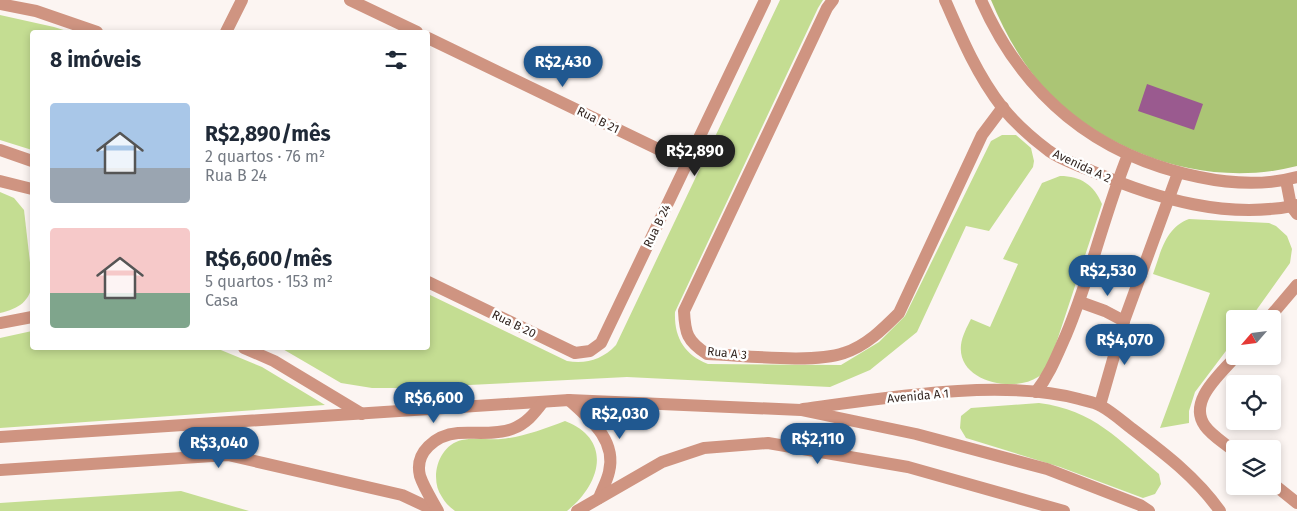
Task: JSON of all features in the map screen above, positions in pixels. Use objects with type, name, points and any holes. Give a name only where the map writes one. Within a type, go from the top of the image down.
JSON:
[{"type":"street","points":[[227,30],[242,0]]},
{"type":"street","points":[[350,0],[413,30]]},
{"type":"street","name":"Rua B 24","points":[[601,343],[765,0]]},
{"type":"street","name":"Rua A 3","points":[[833,0],[827,8],[684,311],[685,329],[693,345],[706,354],[809,358],[844,354],[876,336],[899,313],[982,135],[1003,107]]},
{"type":"street","name":"Avenida A 2","points":[[945,0],[960,35],[982,77],[1003,107],[1030,135],[1051,152],[1117,182],[1168,200],[1205,208],[1295,208]]},
{"type":"street","points":[[981,0],[995,31],[1017,65],[1039,92],[1070,120],[1128,155],[1178,173],[1224,182],[1266,183],[1291,178],[1295,208]]},
{"type":"street","points":[[0,4],[36,11],[91,30]]},
{"type":"street","name":"Rua B 21","points":[[430,39],[687,163]]},
{"type":"street","points":[[0,150],[30,160]]},
{"type":"street","points":[[1036,392],[1049,376],[1080,302],[1117,182],[1128,155]]},
{"type":"street","points":[[1100,405],[1124,320],[1178,173]]},
{"type":"street","points":[[0,181],[30,188]]},
{"type":"street","name":"Rua B 20","points":[[430,283],[576,353],[590,352],[601,343]]},
{"type":"street","points":[[1276,310],[1297,285]]},
{"type":"street","points":[[1080,302],[1124,320]]},
{"type":"street","points":[[0,324],[30,317]]},
{"type":"street","points":[[249,350],[274,361],[362,414]]},
{"type":"street","points":[[1226,444],[1205,427],[1200,417],[1200,404],[1204,394],[1228,365]]},
{"type":"street","name":"Avenida A 1","points":[[801,410],[866,400],[978,390],[1036,392],[1069,396],[1100,405],[1167,455],[1204,490],[1220,511]]},
{"type":"street","points":[[0,437],[569,400],[801,410],[916,434],[1047,469],[1140,505],[1149,511]]},
{"type":"street","points":[[569,400],[601,430],[609,450],[610,471],[599,498]]},
{"type":"street","points":[[437,511],[420,476],[421,459],[428,444],[441,436],[456,433],[511,430],[530,419],[543,402]]},
{"type":"street","points":[[577,511],[662,462],[704,448],[768,443],[908,467],[1064,511]]},
{"type":"street","points":[[0,470],[228,455],[402,496],[437,511]]},
{"type":"street","points":[[1281,490],[1297,503]]},
{"type":"green space","points":[[780,0],[823,0],[675,312],[676,329],[679,337],[682,344],[693,356],[708,364],[841,365],[879,342],[905,316],[991,141],[1002,135],[1016,135],[1031,148],[1034,161],[1033,167],[989,231],[966,226],[917,332],[870,370],[830,387],[627,377],[408,388],[372,388],[341,383],[284,350],[430,350],[430,295],[567,361],[581,362],[593,360],[605,354],[616,345]]},
{"type":"green space","points":[[991,0],[1297,0],[1297,166],[1265,172],[1232,173],[1199,170],[1167,163],[1136,152],[1107,137],[1079,119],[1044,88],[1010,40]]},
{"type":"green space","points":[[0,15],[64,30],[30,30],[30,149],[0,140]]},
{"type":"green space","points":[[1060,176],[1068,176],[1086,183],[1099,197],[1102,204],[1050,362],[1038,377],[1028,382],[1002,384],[989,381],[977,376],[968,368],[962,358],[961,345],[964,335],[971,319],[990,327],[1018,264],[1003,259],[1042,183]]},
{"type":"green space","points":[[0,192],[14,198],[24,210],[30,262],[30,293],[23,303],[13,309],[0,313]]},
{"type":"green space","points":[[1189,219],[1269,223],[1276,226],[1287,236],[1292,249],[1290,263],[1256,310],[1226,310],[1226,351],[1195,392],[1189,411],[1189,423],[1160,428],[1210,293],[1153,274],[1165,242],[1174,228]]},
{"type":"green space","points":[[30,331],[30,350],[221,350],[262,367],[325,405],[0,428],[0,338]]},
{"type":"green space","points":[[1039,403],[1075,412],[1105,428],[1118,438],[1159,474],[1161,484],[1155,494],[1143,498],[1060,467],[966,438],[960,428],[961,416],[971,408]]},
{"type":"green space","points":[[565,421],[581,429],[591,439],[596,451],[597,463],[588,489],[567,511],[455,511],[443,499],[438,490],[436,472],[442,455],[454,443],[467,439],[501,439],[517,436]]},
{"type":"green space","points":[[181,491],[249,511],[0,511],[0,503]]},
{"type":"building","points":[[1147,84],[1203,104],[1194,130],[1138,111]]}]
